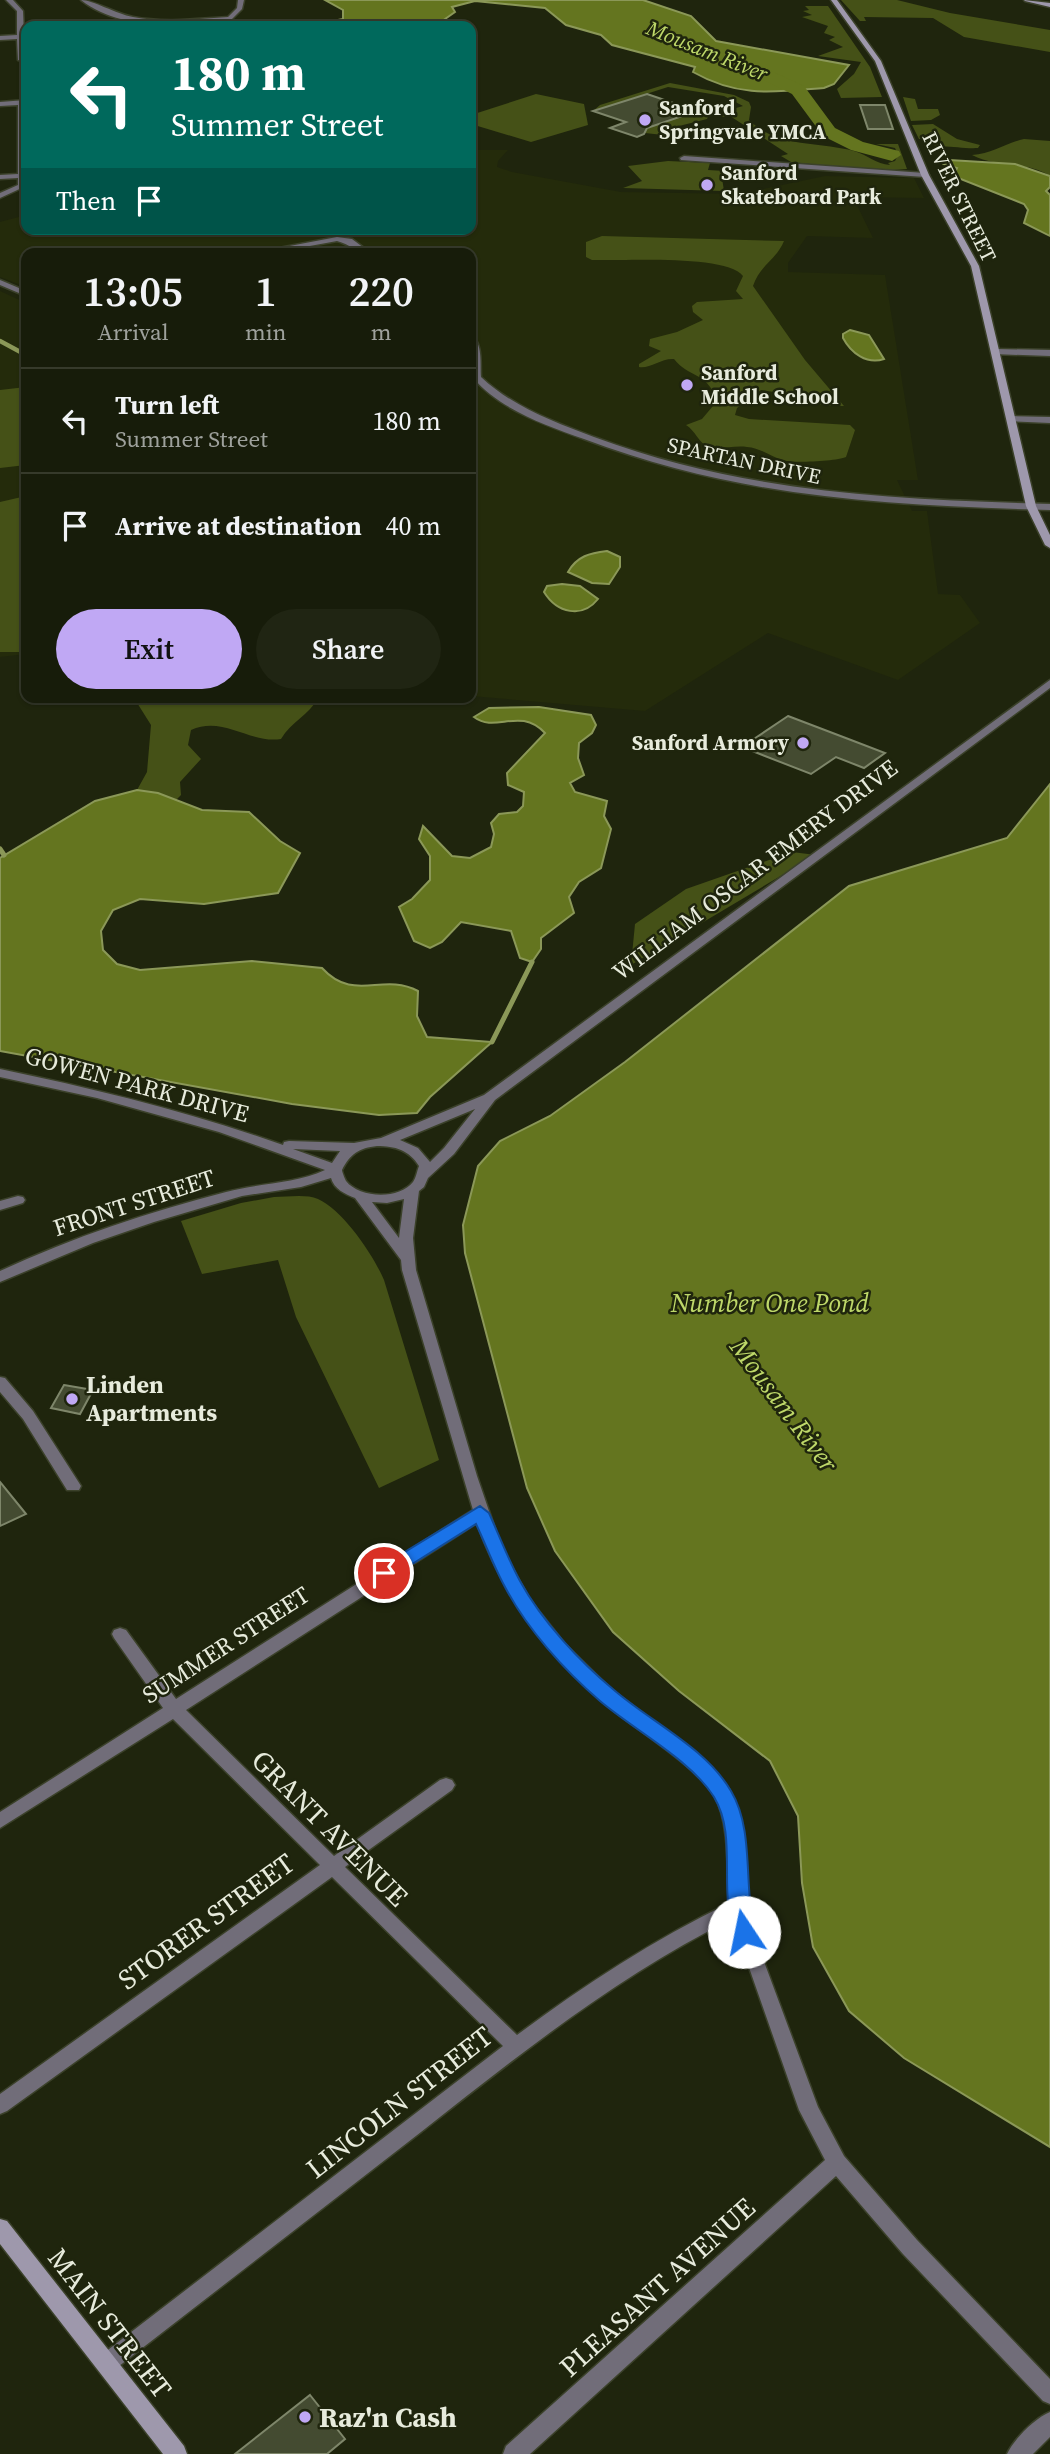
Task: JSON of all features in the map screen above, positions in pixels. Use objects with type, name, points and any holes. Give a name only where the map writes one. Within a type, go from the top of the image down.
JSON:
[{"type":"street","points":[[9,0],[19,11],[21,21]]},
{"type":"street","points":[[84,0],[112,14],[135,19],[231,19]]},
{"type":"street","points":[[228,21],[240,8],[242,0]]},
{"type":"street","name":"RIVER STREET","points":[[834,0],[878,61],[925,175],[975,266],[1031,506],[1050,545]]},
{"type":"street","points":[[1027,0],[1050,5]]},
{"type":"street","points":[[0,38],[21,37]]},
{"type":"street","points":[[0,104],[21,102]]},
{"type":"street","points":[[684,158],[925,175]]},
{"type":"street","points":[[0,177],[21,176]]},
{"type":"street","points":[[0,196],[21,189]]},
{"type":"street","points":[[285,248],[337,239],[349,240],[360,248]]},
{"type":"street","points":[[0,282],[21,292]]},
{"type":"street","points":[[996,352],[1050,354]]},
{"type":"street","name":"SPARTAN DRIVE","points":[[476,380],[495,396],[575,433],[632,455],[715,476],[790,491],[883,502],[1050,507]]},
{"type":"street","points":[[1010,419],[1050,420]]},
{"type":"street","name":"WILLIAM OSCAR EMERY DRIVE","points":[[383,1142],[489,1098],[1050,683]]},
{"type":"street","name":"GOWEN PARK DRIVE","points":[[0,1073],[99,1094],[263,1142],[335,1170]]},
{"type":"street","name":"WILLIAM OSCAR EMERY DRIVE","points":[[425,1175],[449,1151],[489,1098]]},
{"type":"street","name":"GOWEN PARK DRIVE","points":[[263,1142],[358,1147]]},
{"type":"street","points":[[355,1195],[391,1198],[412,1190],[425,1175],[426,1166],[414,1150],[383,1142],[358,1147],[339,1158],[335,1170],[338,1183],[355,1195],[407,1258]]},
{"type":"street","name":"FRONT STREET","points":[[0,1277],[66,1248],[239,1192],[315,1180],[335,1170]]},
{"type":"street","name":"FRONT STREET","points":[[286,1184],[355,1195]]},
{"type":"street","points":[[412,1190],[407,1258],[480,1513],[513,1586],[559,1648],[606,1695],[701,1768],[723,1794],[733,1827],[738,1907],[753,1959],[802,2091],[837,2162],[910,2247],[1050,2394]]},
{"type":"street","points":[[0,1206],[18,1200]]},
{"type":"street","points":[[0,1382],[28,1415],[73,1486]]},
{"type":"street","name":"SUMMER STREET","points":[[0,1821],[480,1513]]},
{"type":"street","name":"GRANT AVENUE","points":[[120,1634],[173,1708],[516,2047]]},
{"type":"street","name":"STORER STREET","points":[[0,2105],[446,1784]]},
{"type":"street","name":"LINCOLN STREET","points":[[107,2363],[516,2047],[626,1968],[670,1941],[738,1907]]},
{"type":"street","name":"PLEASANT AVENUE","points":[[514,2454],[837,2162]]},
{"type":"street","name":"MAIN STREET","points":[[0,2228],[176,2454]]},
{"type":"street","points":[[1018,2454],[1050,2422]]},
{"type":"shaded area","points":[[841,0],[897,0],[950,13],[1050,30],[1050,52],[964,37],[933,18],[864,17],[866,21],[860,21]]},
{"type":"shaded area","points":[[805,6],[828,6],[870,67],[882,97],[841,98],[837,89],[854,74],[861,62],[818,56],[843,47],[829,40],[835,37],[824,33],[828,26],[802,17],[812,15],[803,11],[809,10]]},
{"type":"shaded area","points":[[670,83],[734,95],[749,102],[749,120],[760,129],[785,139],[854,151],[890,165],[888,163],[895,161],[898,155],[895,148],[876,144],[898,144],[907,169],[879,171],[791,162],[781,156],[788,154],[730,116],[720,117],[715,114],[743,106],[724,96],[668,87],[593,111],[600,105]]},
{"type":"shaded area","points":[[536,94],[584,104],[588,125],[531,142],[476,126],[476,113]]},
{"type":"shaded area","points":[[903,97],[915,99],[918,109],[938,109],[940,115],[931,120],[911,121]]},
{"type":"shaded area","points":[[698,110],[709,115],[707,119],[671,128],[663,135],[645,133],[641,129]]},
{"type":"shaded area","points":[[933,124],[957,139],[980,145],[978,148],[937,147],[925,139],[919,139],[912,125]]},
{"type":"shaded area","points":[[1024,139],[1050,141],[1050,176],[1031,168],[991,162],[972,155],[986,153]]},
{"type":"shaded area","name":"Sanford Middle School","points":[[476,150],[508,150],[498,161],[497,167],[512,172],[621,192],[740,194],[825,176],[914,178],[924,198],[853,197],[873,238],[807,236],[788,263],[788,272],[885,275],[918,480],[897,480],[912,511],[927,511],[938,594],[960,595],[980,623],[898,680],[768,633],[645,711],[476,696],[476,248],[21,248],[21,285],[0,277],[0,222],[21,216],[21,235],[476,235]]},
{"type":"shaded area","points":[[668,161],[710,163],[708,170],[725,171],[722,178],[724,191],[623,188],[642,181],[628,166]]},
{"type":"shaded area","points":[[602,236],[784,241],[753,286],[805,360],[844,406],[825,406],[795,395],[761,390],[737,408],[735,415],[749,419],[850,425],[855,430],[846,457],[826,461],[792,462],[752,448],[713,448],[702,443],[686,425],[702,419],[718,400],[713,390],[674,359],[643,367],[639,367],[639,364],[661,351],[649,346],[650,339],[677,332],[703,320],[693,312],[692,306],[697,302],[743,299],[736,291],[743,276],[733,269],[717,264],[592,260],[586,257],[586,242]]},
{"type":"shaded area","points":[[0,291],[21,301],[21,655],[0,657]]},
{"type":"shaded area","points":[[21,388],[21,466],[0,468],[0,390]]},
{"type":"shaded area","points":[[21,497],[21,652],[0,652],[0,502]]},
{"type":"shaded area","points":[[137,703],[314,703],[281,739],[258,738],[214,726],[191,730],[188,745],[201,759],[180,782],[181,795],[174,802],[158,793],[137,790],[147,772],[151,725]]},
{"type":"shaded area","points":[[792,852],[816,855],[631,965],[635,924],[686,889]]},
{"type":"shaded area","points":[[274,1197],[308,1197],[328,1205],[357,1235],[373,1259],[384,1280],[439,1460],[379,1488],[296,1317],[278,1260],[202,1274],[181,1221],[241,1203]]},
{"type":"water","points":[[325,0],[643,0],[691,16],[716,41],[849,65],[834,84],[824,88],[773,92],[741,90],[693,72],[695,67],[612,45],[601,35],[566,25],[545,8],[475,1],[452,7],[455,12],[442,21],[333,21],[343,19],[343,10]]},
{"type":"water","points":[[949,160],[1015,164],[1050,176],[1050,187],[1046,191],[1050,195],[1050,236],[1024,223],[1028,210],[1024,204],[953,176],[957,168],[944,164]]},
{"type":"water","points":[[850,330],[869,335],[884,359],[866,359],[855,353],[843,338],[843,334]]},
{"type":"water","points":[[607,551],[620,557],[620,567],[609,584],[592,583],[568,572],[575,562],[584,556]]},
{"type":"water","points":[[547,586],[580,586],[598,599],[585,609],[563,609],[544,592]]},
{"type":"water","points":[[539,707],[591,715],[596,725],[592,733],[579,743],[578,758],[584,775],[570,783],[575,792],[607,801],[604,816],[611,829],[601,868],[579,882],[569,897],[574,913],[541,938],[541,949],[532,962],[520,958],[511,931],[461,922],[442,942],[430,948],[414,941],[399,907],[412,899],[430,880],[430,856],[419,839],[423,826],[452,856],[470,858],[491,847],[494,834],[491,823],[499,814],[517,812],[523,806],[524,792],[508,785],[507,773],[545,733],[526,722],[491,723],[474,717],[489,708]]},
{"type":"water","name":"Number One Pond","points":[[1050,784],[1050,2147],[904,2058],[849,2011],[813,1947],[802,1883],[798,1816],[770,1761],[679,1691],[613,1632],[555,1551],[527,1488],[465,1253],[463,1225],[478,1166],[500,1141],[550,1116],[625,1062],[849,886],[1007,838]]},
{"type":"water","points":[[137,790],[158,793],[202,810],[249,812],[280,841],[300,853],[278,893],[204,904],[140,899],[113,910],[101,931],[103,950],[117,964],[140,970],[252,961],[322,968],[345,984],[392,984],[418,991],[417,1016],[427,1037],[492,1042],[430,1097],[417,1113],[379,1115],[292,1104],[0,1051],[0,858],[95,801]]},
{"type":"building","name":"Sanford Springvale YMCA","points":[[647,94],[697,111],[647,128],[644,134],[637,137],[610,128],[626,122],[593,111]]},
{"type":"building","points":[[860,105],[885,105],[893,129],[868,129]]},
{"type":"building","name":"Sanford Armory","points":[[788,716],[885,753],[864,768],[836,757],[811,774],[742,747]]},
{"type":"building","name":"Linden Apartments","points":[[64,1385],[93,1390],[80,1414],[51,1408]]},
{"type":"building","points":[[0,1482],[26,1514],[0,1526]]},
{"type":"building","name":"Raz'n Cash","points":[[310,2395],[345,2439],[327,2454],[235,2454]]},
{"type":"waterway","name":"Mousam River","points":[[754,68],[798,90],[829,132],[857,146],[892,155]]},
{"type":"waterway","points":[[0,341],[21,352]]},
{"type":"waterway","points":[[0,849],[4,855]]},
{"type":"waterway","points":[[492,1042],[532,962]]},
{"type":"place","name":"Sanford Springvale YMCA","points":[[645,120]]},
{"type":"place","name":"Sanford Skateboard Park","points":[[707,185]]},
{"type":"place","name":"Sanford Middle School","points":[[687,385]]},
{"type":"place","name":"Sanford Armory","points":[[803,743]]},
{"type":"place","name":"Linden Apartments","points":[[72,1399]]},
{"type":"place","name":"Raz'n Cash","points":[[305,2417]]},
{"type":"route","points":[[384,1573],[480,1513],[513,1586],[559,1648],[606,1695],[695,1763],[723,1794],[732,1815],[738,1907],[744,1932]]}]
